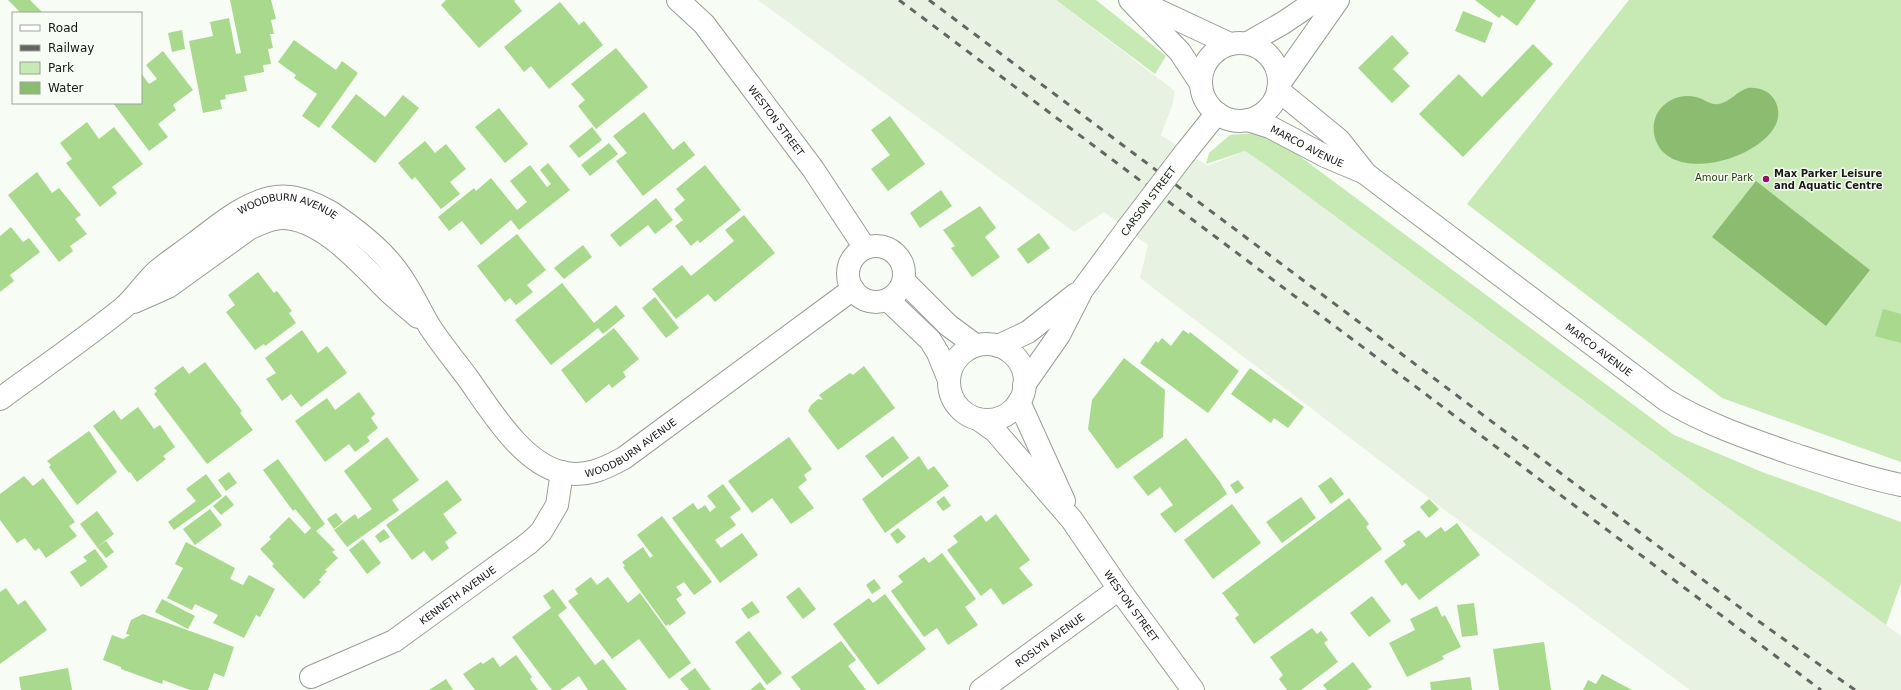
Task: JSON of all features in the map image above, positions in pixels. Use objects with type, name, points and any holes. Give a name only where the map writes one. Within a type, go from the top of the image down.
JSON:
[{"type":"street","name":"WESTON STREET","points":[[678,0],[704,24],[813,169],[865,248]]},
{"type":"street","points":[[1130,0],[1180,52],[1201,84],[1206,100],[1217,114],[1232,120],[1248,120],[1263,114],[1269,108],[1274,102],[1279,87],[1338,0]]},
{"type":"street","points":[[1135,0],[1239,44],[1257,46],[1271,57],[1278,70],[1279,87]]},
{"type":"street","points":[[1201,84],[1203,68],[1214,53],[1239,44],[1283,23],[1317,0]]},
{"type":"street","name":"MARCO AVENUE","points":[[1279,87],[1338,140],[1366,174]]},
{"type":"street","name":"CARSON STREET","points":[[1022,394],[1059,335],[1082,290],[1185,153],[1217,114]]},
{"type":"street","name":"MARCO AVENUE","points":[[1248,120],[1270,127],[1325,156],[1366,174],[1666,400],[1716,427],[1738,436],[1858,476],[1901,485]]},
{"type":"street","name":"WOODBURN AVENUE","points":[[0,399],[125,307],[168,287],[250,228],[281,218],[299,221],[317,229],[336,242],[431,328],[501,425],[518,444],[538,460],[562,472],[584,474],[604,469],[624,458],[853,290]]},
{"type":"street","points":[[880,247],[894,252],[900,260],[904,270],[904,280],[899,290],[888,300],[878,302],[869,301],[860,297],[853,290],[849,281],[848,271],[851,262],[856,254],[865,248],[880,247]]},
{"type":"street","points":[[904,280],[948,325],[975,345]]},
{"type":"street","name":"CARSON STREET","points":[[998,346],[1028,332],[1082,290]]},
{"type":"street","points":[[888,300],[934,345],[948,380],[950,393],[956,405],[966,414],[978,419],[990,420],[1001,417],[1011,411],[1022,394],[1024,372],[1018,361],[1010,352],[998,346],[983,344],[975,345],[965,350],[957,358],[951,368],[948,380]]},
{"type":"street","name":"WESTON STREET","points":[[1022,394],[1032,434],[1047,462],[1072,520]]},
{"type":"street","name":"WESTON STREET","points":[[978,419],[995,431],[1072,520],[1193,690]]},
{"type":"street","name":"KENNETH AVENUE","points":[[311,677],[394,641],[529,543],[541,532],[557,505],[562,472]]},
{"type":"street","name":"MARCO AVENUE","points":[[1858,476],[1901,499]]},
{"type":"street","name":"ROSLYN AVENUE","points":[[981,690],[1119,588]]},
{"type":"shaded area","points":[[758,0],[1056,0],[1175,91],[1173,103],[1161,135],[1208,166],[1245,151],[1901,636],[1901,690],[1690,690],[1442,508],[1140,278],[1148,245],[1104,212],[1074,232]]},
{"type":"green space","points":[[1056,0],[1096,0],[1166,56],[1155,74]]},
{"type":"green space","name":"Amour Park","points":[[1629,0],[1901,0],[1901,462],[1722,398],[1467,204]]},
{"type":"green space","points":[[1253,133],[1274,137],[1674,435],[1762,472],[1901,522],[1901,583],[1886,625],[1245,151],[1206,164],[1209,153],[1230,135]]},
{"type":"water","points":[[1748,88],[1755,88],[1769,93],[1774,99],[1778,116],[1771,132],[1756,146],[1735,157],[1711,163],[1689,163],[1670,157],[1657,143],[1654,133],[1655,118],[1663,106],[1671,100],[1681,96],[1691,96],[1697,97],[1712,104],[1719,104],[1727,101],[1740,91]]},
{"type":"water","points":[[1756,181],[1870,270],[1826,326],[1712,237]]},
{"type":"building","points":[[8,0],[30,0],[42,12],[20,12]]},
{"type":"building","points":[[230,0],[271,0],[276,19],[271,20],[274,34],[270,34],[273,48],[268,49],[271,64],[263,65],[264,72],[244,76],[247,91],[225,95],[226,99],[220,100],[222,109],[203,113],[189,41],[213,36],[210,22],[229,18],[236,54],[241,53]]},
{"type":"building","points":[[446,0],[515,0],[514,1],[522,11],[479,48],[441,5]]},
{"type":"building","points":[[1475,0],[1536,0],[1517,26],[1502,15],[1499,18]]},
{"type":"building","points":[[560,2],[579,25],[584,21],[603,45],[549,89],[531,66],[524,72],[504,47]]},
{"type":"building","points":[[1463,11],[1493,23],[1485,43],[1455,31]]},
{"type":"building","points":[[182,30],[185,49],[172,52],[168,33]]},
{"type":"building","points":[[1392,35],[1409,53],[1393,69],[1410,86],[1392,103],[1358,68]]},
{"type":"building","points":[[294,40],[336,70],[342,61],[358,73],[319,128],[302,116],[317,94],[294,78],[296,75],[278,62]]},
{"type":"building","points":[[1533,44],[1553,64],[1463,157],[1419,114],[1459,74],[1482,97]]},
{"type":"building","points":[[616,48],[648,87],[596,129],[578,106],[585,100],[571,84]]},
{"type":"building","points":[[163,51],[193,90],[173,105],[176,110],[158,124],[168,137],[149,151],[114,104],[142,104],[142,74],[149,84],[157,79],[146,65]]},
{"type":"building","points":[[356,94],[385,117],[403,95],[419,108],[375,163],[331,127]]},
{"type":"building","points":[[499,108],[528,144],[505,163],[475,127]]},
{"type":"building","points":[[644,112],[673,150],[684,141],[695,155],[643,196],[616,161],[627,153],[613,136]]},
{"type":"building","points":[[890,116],[925,164],[888,191],[871,169],[890,155],[871,130]]},
{"type":"building","points":[[87,122],[99,139],[114,127],[143,164],[112,187],[117,193],[100,207],[66,163],[72,159],[60,143]]},
{"type":"building","points":[[592,127],[602,140],[579,158],[569,146]]},
{"type":"building","points":[[425,141],[435,153],[446,144],[466,169],[450,182],[460,194],[441,209],[415,177],[412,180],[398,163]]},
{"type":"building","points":[[609,143],[618,154],[590,176],[581,165]]},
{"type":"building","points":[[548,163],[570,190],[519,230],[511,220],[481,245],[462,221],[449,231],[438,217],[474,188],[476,191],[491,178],[517,210],[527,202],[510,181],[530,165],[547,187],[551,184],[540,170]]},
{"type":"building","points":[[705,165],[741,210],[700,243],[698,240],[691,246],[675,226],[683,220],[674,209],[685,200],[676,189]]},
{"type":"building","points":[[37,172],[52,193],[59,188],[81,215],[75,219],[87,234],[70,246],[73,251],[59,262],[8,195]]},
{"type":"building","points":[[941,190],[952,206],[920,228],[910,213]]},
{"type":"building","points":[[656,198],[673,220],[655,234],[648,225],[620,247],[610,235]]},
{"type":"building","points":[[980,206],[996,228],[985,237],[1000,257],[972,277],[951,248],[955,246],[943,230]]},
{"type":"building","points":[[744,215],[775,253],[715,302],[708,294],[676,319],[652,289],[682,265],[691,276],[734,241],[725,230]]},
{"type":"building","points":[[11,227],[23,242],[29,238],[40,252],[10,275],[14,281],[0,292],[0,236]]},
{"type":"building","points":[[1039,233],[1050,248],[1028,264],[1017,249]]},
{"type":"building","points":[[517,234],[546,270],[527,285],[533,292],[516,305],[510,298],[505,302],[477,266]]},
{"type":"building","points":[[583,245],[592,257],[564,279],[554,268]]},
{"type":"building","points":[[258,272],[274,293],[277,291],[292,311],[289,313],[296,323],[265,346],[264,344],[255,350],[226,312],[235,305],[228,295]]},
{"type":"building","points":[[562,283],[594,323],[616,305],[625,316],[603,334],[598,328],[551,365],[515,320]]},
{"type":"building","points":[[655,297],[679,328],[666,338],[642,308]]},
{"type":"building","points":[[1883,309],[1901,314],[1901,343],[1875,336]]},
{"type":"building","points":[[614,328],[639,359],[623,372],[626,377],[612,388],[609,384],[586,403],[561,370]]},
{"type":"building","points":[[302,330],[318,353],[327,346],[347,373],[301,407],[291,394],[282,401],[266,379],[276,373],[265,358]]},
{"type":"building","points":[[1183,330],[1189,334],[1190,332],[1239,371],[1208,413],[1140,363],[1156,341],[1158,343],[1162,338],[1171,346]]},
{"type":"building","points":[[1124,358],[1165,390],[1163,437],[1117,469],[1088,429],[1092,400]]},
{"type":"building","points":[[205,362],[242,411],[240,413],[253,430],[207,464],[154,394],[157,391],[154,388],[183,366],[189,374]]},
{"type":"building","points":[[864,366],[895,408],[838,450],[808,411],[811,405],[818,399],[823,400],[819,395],[850,373],[853,375]]},
{"type":"building","points":[[1250,368],[1304,407],[1288,428],[1274,418],[1271,423],[1231,394]]},
{"type":"building","points":[[359,392],[375,414],[371,418],[378,428],[367,437],[370,441],[355,452],[349,444],[325,462],[295,421],[327,398],[335,410]]},
{"type":"building","points":[[138,407],[154,429],[160,425],[175,447],[163,456],[166,459],[137,482],[93,426],[114,410],[121,420]]},
{"type":"building","points":[[89,431],[117,472],[77,505],[49,467],[51,465],[47,461]]},
{"type":"building","points":[[893,436],[909,458],[882,478],[865,456]]},
{"type":"building","points":[[387,437],[419,480],[392,500],[399,510],[347,547],[334,530],[355,514],[358,519],[372,509],[344,471]]},
{"type":"building","points":[[789,437],[812,469],[804,475],[807,480],[798,487],[814,508],[791,524],[772,498],[752,513],[728,481]]},
{"type":"building","points":[[1186,438],[1220,482],[1227,494],[1175,533],[1160,514],[1173,505],[1160,487],[1148,496],[1133,477]]},
{"type":"building","points":[[919,456],[928,470],[934,466],[949,486],[885,533],[862,499]]},
{"type":"building","points":[[278,459],[325,524],[316,531],[335,550],[332,552],[338,558],[325,570],[327,571],[319,580],[321,582],[304,599],[272,566],[274,564],[260,549],[271,539],[269,537],[289,517],[305,534],[311,528],[295,509],[293,511],[263,470]]},
{"type":"building","points":[[229,472],[237,483],[226,491],[218,480]]},
{"type":"building","points":[[206,474],[222,496],[174,530],[168,522],[196,501],[186,489]]},
{"type":"building","points":[[24,476],[33,486],[43,478],[75,522],[69,526],[77,536],[46,558],[39,548],[35,551],[25,538],[17,543],[0,520],[0,494]]},
{"type":"building","points":[[1331,477],[1344,494],[1331,504],[1318,486]]},
{"type":"building","points":[[447,480],[462,500],[443,514],[457,533],[445,542],[449,548],[432,561],[424,551],[412,560],[386,525]]},
{"type":"building","points":[[1238,480],[1244,488],[1236,494],[1230,485]]},
{"type":"building","points":[[723,484],[741,509],[730,517],[736,525],[715,540],[721,548],[742,533],[758,555],[720,583],[672,518],[693,503],[698,510],[705,505],[710,512],[716,507],[707,496]]},
{"type":"building","points":[[226,495],[234,505],[221,515],[213,506]]},
{"type":"building","points":[[944,496],[951,506],[943,511],[936,502]]},
{"type":"building","points":[[1301,497],[1316,518],[1282,543],[1266,522]]},
{"type":"building","points":[[1349,498],[1369,524],[1366,527],[1382,549],[1254,644],[1235,618],[1239,615],[1222,593]]},
{"type":"building","points":[[1429,499],[1439,509],[1429,518],[1420,507]]},
{"type":"building","points":[[1232,504],[1261,543],[1213,579],[1184,540]]},
{"type":"building","points":[[210,509],[222,525],[195,545],[183,529]]},
{"type":"building","points":[[97,511],[114,534],[97,547],[80,524]]},
{"type":"building","points":[[336,513],[343,522],[334,529],[327,519]]},
{"type":"building","points":[[996,514],[1030,560],[1019,568],[1033,585],[1003,605],[991,588],[981,596],[947,550],[958,542],[953,536],[981,515],[986,522]]},
{"type":"building","points":[[662,516],[712,582],[694,595],[684,582],[676,587],[682,595],[676,599],[686,613],[669,626],[669,624],[666,626],[623,567],[625,566],[622,562],[643,547],[650,558],[653,556],[637,535]]},
{"type":"building","points":[[1457,523],[1480,555],[1419,600],[1406,583],[1402,586],[1384,561],[1406,545],[1403,541],[1419,530],[1426,538],[1441,527],[1445,532]]},
{"type":"building","points":[[898,528],[906,537],[897,544],[890,534]]},
{"type":"building","points":[[384,529],[390,537],[380,543],[375,536]]},
{"type":"building","points":[[363,539],[381,563],[367,574],[349,550]]},
{"type":"building","points":[[106,541],[114,552],[106,558],[97,547]]},
{"type":"building","points":[[186,542],[235,568],[230,579],[243,585],[249,575],[275,589],[260,617],[256,615],[244,638],[213,623],[218,615],[195,604],[192,610],[167,598],[183,568],[175,564]]},
{"type":"building","points":[[95,549],[108,567],[81,587],[70,572],[87,561],[83,557]]},
{"type":"building","points":[[942,553],[976,599],[965,607],[978,625],[948,645],[937,628],[924,637],[891,591],[903,582],[898,576],[924,557],[929,563]]},
{"type":"building","points":[[591,577],[597,585],[608,577],[628,603],[640,593],[691,663],[669,679],[639,639],[612,659],[568,601],[578,594],[575,589]]},
{"type":"building","points":[[874,579],[881,588],[872,594],[866,585]]},
{"type":"building","points":[[799,587],[816,609],[803,619],[786,597]]},
{"type":"building","points":[[6,588],[18,605],[25,600],[47,630],[0,664],[0,592]]},
{"type":"building","points":[[553,589],[567,608],[558,615],[595,665],[603,659],[627,690],[588,690],[579,676],[560,690],[552,690],[512,637],[551,608],[543,596]]},
{"type":"building","points":[[885,594],[926,649],[878,685],[833,624],[869,598],[873,603]]},
{"type":"building","points":[[1372,596],[1391,621],[1369,637],[1350,613]]},
{"type":"building","points":[[162,599],[195,616],[188,629],[155,612]]},
{"type":"building","points":[[752,601],[760,612],[748,619],[741,609]]},
{"type":"building","points":[[1474,603],[1478,635],[1462,637],[1457,605]]},
{"type":"building","points":[[1437,606],[1442,617],[1445,615],[1461,647],[1442,656],[1444,659],[1407,677],[1389,643],[1415,630],[1410,619]]},
{"type":"building","points":[[143,614],[234,647],[224,677],[214,673],[208,690],[190,690],[163,680],[162,684],[121,669],[121,667],[103,660],[112,635],[123,639],[130,635],[126,634],[131,620]]},
{"type":"building","points":[[1312,628],[1317,634],[1321,631],[1328,640],[1324,643],[1338,662],[1301,690],[1287,690],[1279,679],[1283,675],[1270,657]]},
{"type":"building","points":[[749,631],[782,673],[767,685],[735,642]]},
{"type":"building","points":[[841,641],[856,660],[848,666],[866,690],[801,690],[791,677]]},
{"type":"building","points":[[1544,642],[1551,690],[1499,690],[1493,649]]},
{"type":"building","points":[[516,655],[532,677],[530,679],[538,690],[475,690],[463,674],[481,662],[483,664],[493,657],[500,667]]},
{"type":"building","points":[[1353,662],[1372,687],[1367,690],[1327,690],[1323,685]]},
{"type":"building","points":[[68,668],[72,690],[21,690],[19,677]]},
{"type":"building","points":[[695,668],[711,690],[689,690],[680,679]]},
{"type":"building","points":[[1602,674],[1632,690],[1583,690],[1588,680],[1596,684]]},
{"type":"building","points":[[1470,677],[1472,690],[1431,690],[1430,682]]},
{"type":"building","points":[[446,679],[453,690],[429,690]]},
{"type":"building","points":[[760,682],[766,690],[750,690]]},
{"type":"railway","points":[[899,0],[1821,690]]},
{"type":"railway","points":[[929,0],[1754,618],[1855,690]]},
{"type":"place","name":"Max Parker Leisure and Aquatic Centre","points":[[1766,179]]}]
